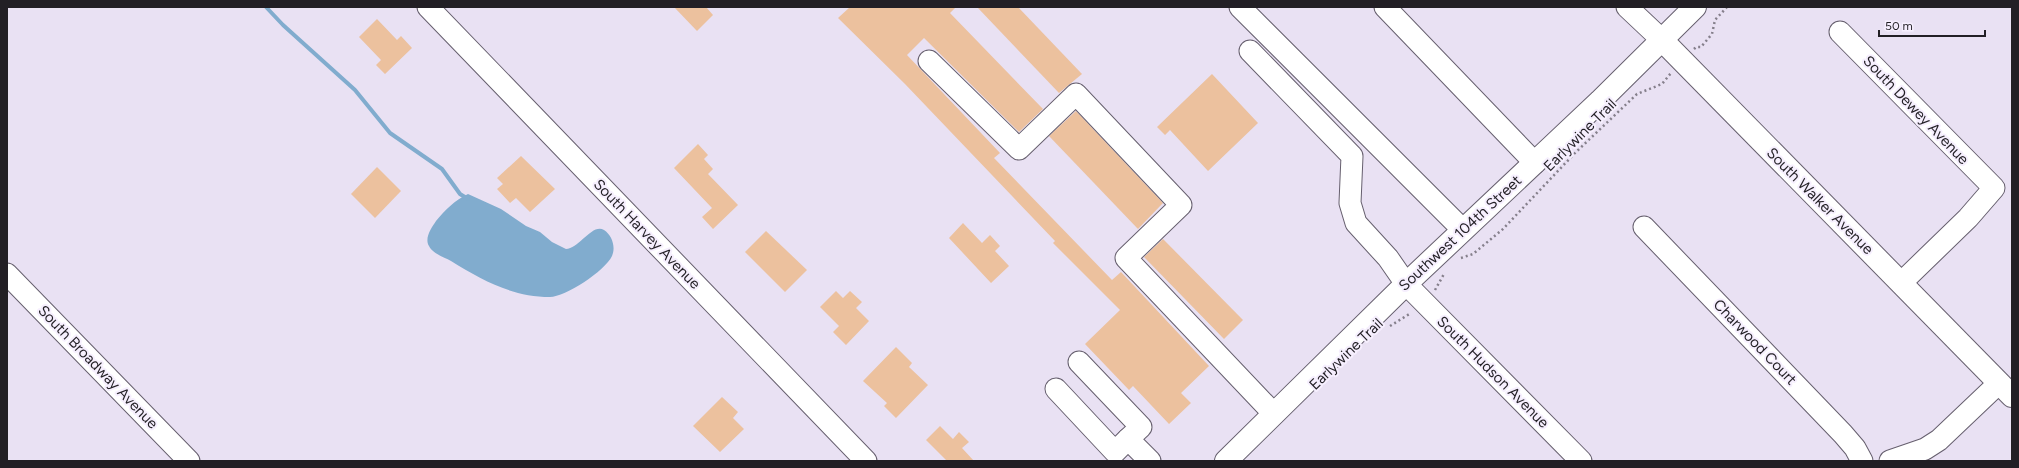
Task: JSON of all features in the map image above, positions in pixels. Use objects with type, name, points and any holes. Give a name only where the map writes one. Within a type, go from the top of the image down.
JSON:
[{"type":"main road","name":"Southwest 104th Street","points":[[1226,461],[1406,284],[1695,7]]},
{"type":"main road","name":"South Walker Avenue","points":[[1662,40],[2006,389]]},
{"type":"street","name":"South Harvey Avenue","points":[[428,7],[866,461]]},
{"type":"street","points":[[1240,7],[1463,230]]},
{"type":"street","points":[[1385,7],[1535,162]]},
{"type":"street","name":"South Walker Avenue","points":[[1627,7],[1662,40]]},
{"type":"street","name":"South Dewey Avenue","points":[[1840,32],[1994,188],[1968,218],[1901,283]]},
{"type":"street","name":"South Hudson Avenue","points":[[1250,51],[1352,156],[1350,202],[1356,223],[1388,258],[1406,284],[1581,461]]},
{"type":"street","points":[[929,61],[1019,149],[1076,94],[1181,204],[1170,225],[1126,258],[1274,414]]},
{"type":"street","name":"Charwood Court","points":[[1644,226],[1843,434],[1855,448],[1862,461]]},
{"type":"street","name":"South Broadway Avenue","points":[[7,274],[189,461]]},
{"type":"street","points":[[1056,389],[1115,452],[1141,427],[1079,362]]},
{"type":"street","points":[[1890,461],[1925,448],[1939,440],[2006,389]]},
{"type":"street","points":[[1128,439],[1150,461]]},
{"type":"path","name":"Earlywine Trail","points":[[1460,258],[1473,254],[1503,229],[1575,153],[1637,94],[1662,84],[1696,47],[1701,48],[1712,34],[1715,20],[1727,7]]},
{"type":"path","name":"Earlywine Trail","points":[[1388,327],[1409,315],[1437,288],[1445,272]]},
{"type":"water","points":[[468,194],[501,209],[526,226],[540,232],[552,242],[566,249],[576,245],[595,230],[604,230],[609,235],[613,245],[614,249],[612,256],[608,262],[593,276],[565,293],[557,296],[550,297],[523,294],[510,291],[486,281],[436,253],[431,249],[427,240],[433,226],[443,213],[459,199]]},
{"type":"building","points":[[674,7],[706,7],[713,15],[697,31]]},
{"type":"building","points":[[850,7],[956,7],[950,13],[1043,109],[1019,132],[924,38],[907,55],[1000,153],[994,158],[1112,280],[1121,272],[1209,366],[1181,393],[1191,403],[1169,424],[1133,386],[1129,390],[1085,344],[1120,310],[1053,243],[1055,241],[905,84],[838,18]]},
{"type":"building","points":[[977,7],[1018,7],[1082,74],[1059,93]]},
{"type":"building","points":[[377,19],[397,40],[401,36],[412,48],[385,74],[376,65],[381,60],[359,37]]},
{"type":"building","points":[[1212,74],[1258,123],[1208,171],[1170,130],[1165,135],[1157,127]]},
{"type":"building","points":[[1076,111],[1163,203],[1138,229],[1049,136]]},
{"type":"building","points":[[698,144],[708,155],[704,159],[713,169],[708,174],[738,205],[713,229],[702,217],[712,208],[674,168]]},
{"type":"building","points":[[521,156],[555,189],[530,212],[516,198],[510,203],[497,189],[503,184],[497,178]]},
{"type":"building","points":[[377,167],[401,191],[375,218],[351,194]]},
{"type":"building","points":[[963,223],[982,243],[990,235],[1000,246],[995,251],[1009,266],[991,283],[949,238]]},
{"type":"building","points":[[766,231],[807,270],[785,292],[745,252]]},
{"type":"building","points":[[1163,239],[1243,320],[1224,339],[1144,257]]},
{"type":"building","points":[[836,291],[843,298],[850,291],[862,302],[856,308],[869,321],[846,345],[833,332],[839,326],[820,307]]},
{"type":"building","points":[[896,347],[912,363],[909,367],[928,385],[896,418],[884,406],[887,403],[863,381]]},
{"type":"building","points":[[722,397],[738,412],[733,418],[744,429],[720,452],[693,426]]},
{"type":"building","points":[[940,426],[953,439],[959,432],[969,442],[962,448],[974,461],[947,461],[926,440]]},
{"type":"waterway","points":[[266,7],[283,25],[355,90],[390,133],[442,169],[460,194],[468,199]]}]
